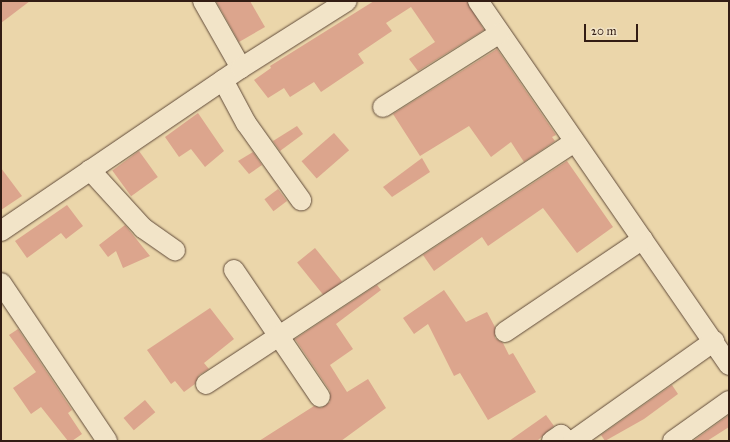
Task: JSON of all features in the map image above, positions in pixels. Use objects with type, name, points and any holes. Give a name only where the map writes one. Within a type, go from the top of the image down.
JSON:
[{"type":"street","points":[[203,1],[241,68]]},
{"type":"street","points":[[1,231],[241,68],[347,1]]},
{"type":"street","points":[[478,1],[714,341],[729,365]]},
{"type":"street","points":[[383,107],[500,33]]},
{"type":"street","points":[[223,80],[246,123],[301,200]]},
{"type":"street","points":[[206,384],[278,335],[575,142]]},
{"type":"street","points":[[90,170],[143,228],[175,250]]},
{"type":"street","points":[[505,332],[643,239]]},
{"type":"street","points":[[234,270],[320,398]]},
{"type":"street","points":[[1,283],[107,441]]},
{"type":"street","points":[[573,441],[714,341]]},
{"type":"street","points":[[673,441],[729,401]]},
{"type":"street","points":[[552,441],[561,435],[568,441]]},
{"type":"building","points":[[1,1],[30,1],[1,23]]},
{"type":"building","points":[[216,1],[250,1],[265,27],[239,42]]},
{"type":"building","points":[[374,1],[467,1],[484,30],[418,71],[409,59],[435,42],[411,7],[386,23],[392,31],[358,54],[364,63],[321,92],[314,82],[290,97],[284,88],[268,98],[254,80],[271,68],[270,66]]},
{"type":"building","points":[[497,49],[556,135],[552,137],[555,141],[524,162],[511,142],[491,157],[469,126],[420,156],[393,114]]},
{"type":"building","points":[[198,113],[224,151],[205,167],[191,149],[179,157],[165,137]]},
{"type":"building","points":[[297,126],[303,134],[280,151],[273,141]]},
{"type":"building","points":[[334,133],[349,150],[317,179],[302,161]]},
{"type":"building","points":[[139,151],[158,177],[131,196],[112,170]]},
{"type":"building","points":[[253,152],[262,165],[249,174],[238,161]]},
{"type":"building","points":[[422,158],[430,172],[392,197],[383,187]]},
{"type":"building","points":[[567,161],[613,227],[577,253],[543,208],[488,246],[482,237],[434,271],[423,255]]},
{"type":"building","points":[[1,168],[22,196],[1,210]]},
{"type":"building","points":[[278,189],[287,201],[273,211],[264,199]]},
{"type":"building","points":[[67,205],[83,226],[66,239],[61,233],[27,258],[15,241]]},
{"type":"building","points":[[125,225],[150,256],[123,268],[116,251],[108,257],[99,245]]},
{"type":"building","points":[[315,248],[342,281],[324,296],[297,262]]},
{"type":"building","points":[[377,285],[381,290],[336,324],[353,349],[330,365],[347,392],[368,379],[386,408],[341,441],[259,441],[314,406],[321,408],[330,402],[330,391],[295,339]]},
{"type":"building","points":[[444,290],[466,322],[487,312],[495,327],[495,338],[503,343],[509,355],[513,353],[536,392],[488,420],[460,373],[454,376],[428,324],[414,334],[403,318]]},
{"type":"building","points":[[210,308],[234,339],[204,363],[209,369],[199,375],[195,384],[184,392],[175,381],[171,384],[147,350]]},
{"type":"building","points":[[18,329],[72,410],[68,413],[82,434],[72,441],[68,441],[41,407],[31,414],[13,388],[36,372],[9,335]]},
{"type":"building","points":[[672,385],[678,394],[644,419],[605,441],[601,435]]},
{"type":"building","points":[[145,400],[155,412],[134,430],[124,418]]},
{"type":"building","points":[[546,415],[554,426],[537,441],[509,441]]},
{"type":"building","points":[[729,415],[729,427],[707,441],[693,441]]}]
